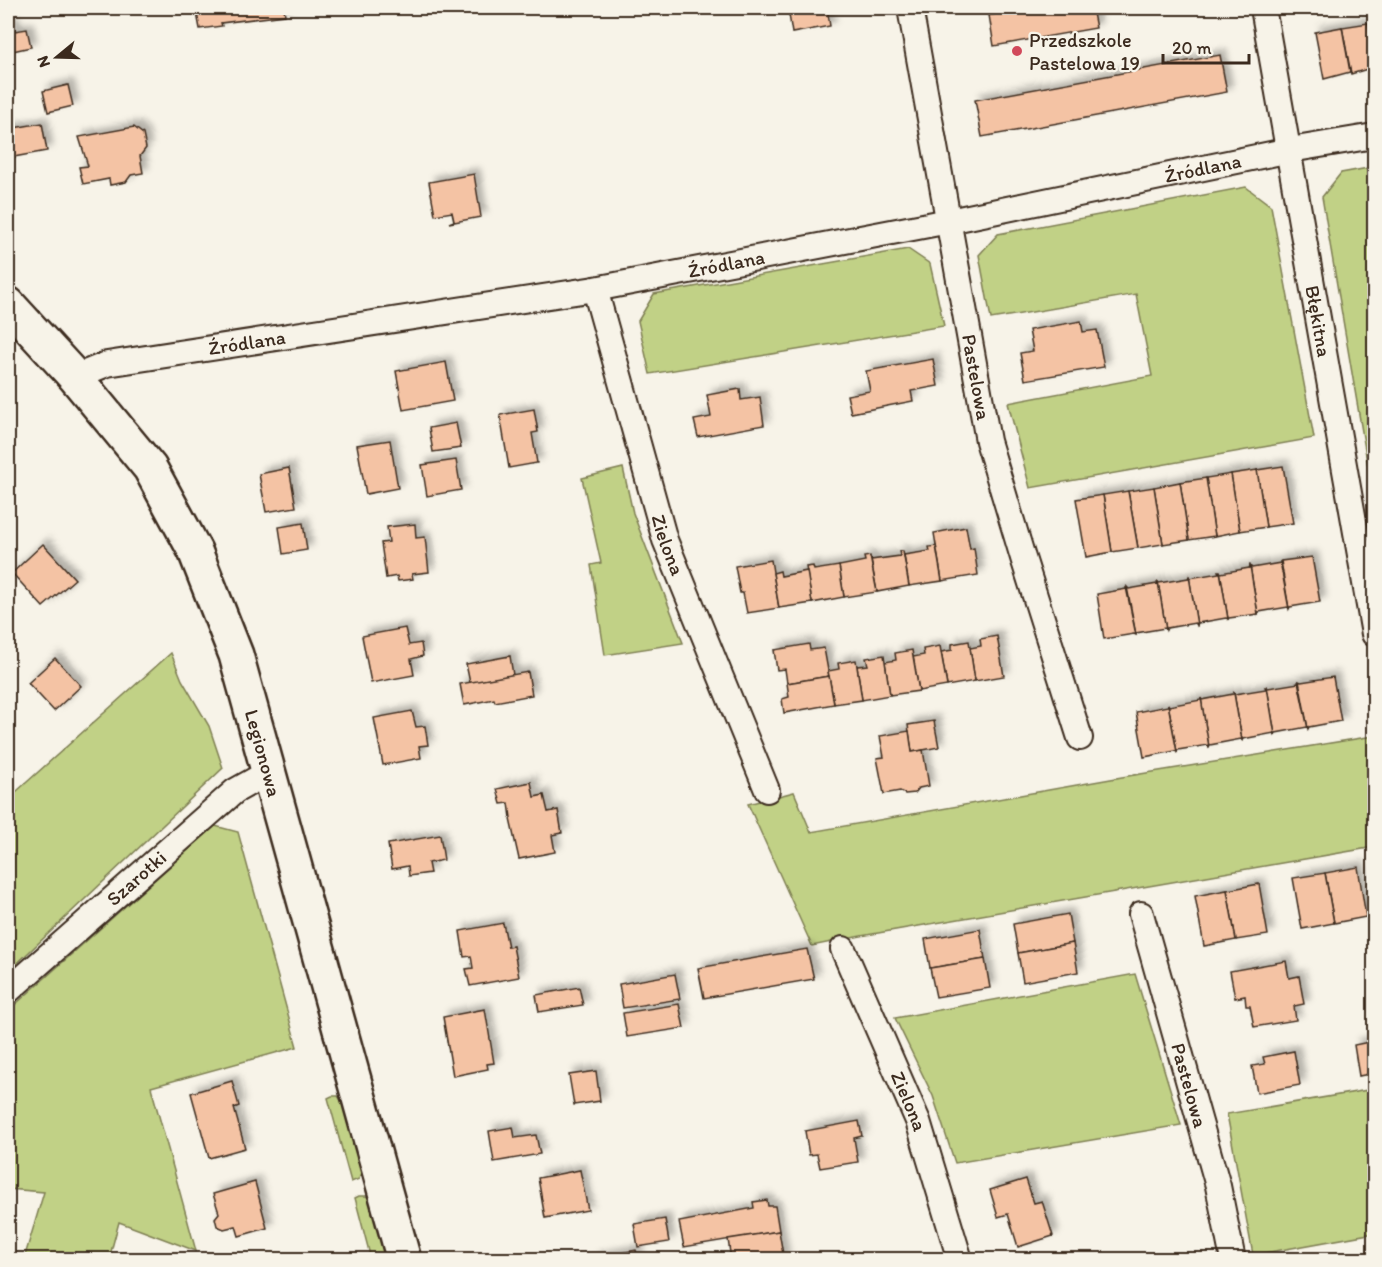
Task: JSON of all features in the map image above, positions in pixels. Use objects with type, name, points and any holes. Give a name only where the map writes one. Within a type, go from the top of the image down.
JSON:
[{"type":"main road","name":"Legionowa","points":[[8,304],[75,377],[150,468],[195,551],[236,655],[404,1260]]},
{"type":"street","name":"Pastelowa","points":[[910,8],[988,441],[1080,738]]},
{"type":"street","name":"Błękitna","points":[[1263,8],[1374,634]]},
{"type":"street","name":"Źródlana","points":[[75,377],[107,364],[595,289],[949,221],[1290,150],[1374,135]]},
{"type":"street","name":"Zielona","points":[[595,289],[665,540],[767,790]]},
{"type":"street","name":"Szarotki","points":[[8,992],[235,791],[269,772]]},
{"type":"street","name":"Pastelowa","points":[[1141,914],[1218,1186],[1233,1260]]},
{"type":"street","name":"Zielona","points":[[843,949],[918,1121],[960,1260]]},
{"type":"green space","points":[[1374,167],[1374,502],[1322,197],[1341,173]]},
{"type":"green space","points":[[1246,187],[1271,206],[1314,438],[1030,488],[1008,403],[1152,376],[1136,294],[991,319],[979,255],[998,234]]},
{"type":"green space","points":[[908,249],[930,264],[944,326],[650,374],[638,321],[654,294]]},
{"type":"green space","points":[[623,468],[633,513],[683,643],[605,655],[591,565],[601,563],[582,478]]},
{"type":"green space","points":[[171,653],[182,680],[209,726],[223,768],[8,972],[8,799]]},
{"type":"green space","points":[[1374,736],[1374,847],[812,946],[748,804],[794,792],[811,832],[1122,777]]},
{"type":"green space","points":[[215,826],[238,832],[297,1047],[151,1087],[196,1251],[119,1222],[109,1259],[24,1259],[44,1192],[8,1189],[8,1011]]},
{"type":"green space","points":[[1135,974],[1181,1125],[955,1163],[933,1096],[895,1018]]},
{"type":"green space","points":[[1374,1089],[1374,1233],[1253,1255],[1227,1114]]},
{"type":"green space","points":[[338,1096],[344,1104],[362,1169],[359,1179],[351,1182],[328,1098]]},
{"type":"green space","points":[[366,1196],[370,1199],[385,1251],[382,1259],[371,1259],[355,1198]]},
{"type":"building","points":[[196,8],[284,8],[285,15],[221,23],[222,26],[200,29]]},
{"type":"building","points":[[788,8],[827,8],[830,26],[792,33]]},
{"type":"building","points":[[995,8],[1092,8],[1096,28],[994,46],[989,15],[997,14]]},
{"type":"building","points":[[13,22],[15,31],[27,29],[31,47],[8,52],[8,23]]},
{"type":"building","points":[[1374,22],[1374,58],[1368,23]]},
{"type":"building","points":[[1368,23],[1374,67],[1351,74],[1342,27]]},
{"type":"building","points":[[1342,27],[1350,72],[1324,79],[1315,32]]},
{"type":"building","points":[[1220,55],[1227,92],[982,137],[975,100]]},
{"type":"building","points":[[68,85],[73,106],[48,112],[43,91]]},
{"type":"building","points":[[42,123],[47,151],[8,158],[8,129]]},
{"type":"building","points":[[134,127],[143,134],[146,148],[140,156],[143,173],[131,175],[126,182],[110,185],[109,179],[83,184],[79,167],[88,166],[79,137]]},
{"type":"building","points":[[474,174],[481,217],[449,223],[454,221],[452,212],[435,215],[429,182]]},
{"type":"building","points":[[1081,321],[1083,332],[1097,330],[1104,367],[1025,380],[1020,353],[1033,351],[1029,330]]},
{"type":"building","points":[[933,359],[938,386],[911,391],[913,401],[851,413],[847,395],[870,391],[866,371]]},
{"type":"building","points":[[446,362],[453,401],[403,410],[396,371]]},
{"type":"building","points":[[740,389],[741,400],[760,397],[764,425],[698,437],[694,420],[711,417],[707,395]]},
{"type":"building","points":[[534,409],[538,432],[532,433],[537,463],[509,468],[500,415]]},
{"type":"building","points":[[456,423],[461,448],[433,452],[429,428]]},
{"type":"building","points":[[390,440],[398,488],[366,494],[357,445]]},
{"type":"building","points":[[456,460],[461,490],[427,496],[422,465]]},
{"type":"building","points":[[1283,466],[1293,523],[1266,527],[1257,470]]},
{"type":"building","points":[[289,468],[296,507],[266,512],[259,474]]},
{"type":"building","points":[[1257,470],[1266,527],[1240,531],[1231,474]]},
{"type":"building","points":[[1231,474],[1240,531],[1215,536],[1206,478]]},
{"type":"building","points":[[1206,478],[1215,536],[1189,540],[1180,482]]},
{"type":"building","points":[[1180,482],[1189,540],[1163,544],[1154,487]]},
{"type":"building","points":[[1154,487],[1163,544],[1138,548],[1128,491]]},
{"type":"building","points":[[1128,491],[1138,548],[1112,552],[1103,495]]},
{"type":"building","points":[[1103,495],[1112,552],[1086,557],[1076,499]]},
{"type":"building","points":[[303,523],[307,550],[283,554],[279,527]]},
{"type":"building","points":[[415,524],[416,538],[425,537],[429,572],[412,574],[413,579],[398,581],[397,576],[386,578],[381,543],[389,542],[387,527]]},
{"type":"building","points":[[966,527],[970,549],[974,548],[978,575],[942,581],[934,533]]},
{"type":"building","points":[[43,544],[75,579],[43,607],[12,573]]},
{"type":"building","points":[[936,546],[942,581],[909,586],[904,555],[930,551],[929,547]]},
{"type":"building","points":[[899,551],[903,551],[909,586],[877,592],[871,560],[900,556]]},
{"type":"building","points":[[870,556],[877,592],[844,597],[839,566],[865,561],[864,557]]},
{"type":"building","points":[[1312,557],[1320,602],[1289,609],[1281,561]]},
{"type":"building","points":[[771,560],[779,608],[747,613],[743,593],[740,593],[735,566]]},
{"type":"building","points":[[1280,561],[1289,609],[1288,607],[1258,614],[1250,566],[1252,568],[1280,563]]},
{"type":"building","points":[[813,566],[814,570],[839,566],[844,597],[812,603],[806,567]]},
{"type":"building","points":[[1250,566],[1258,614],[1228,619],[1220,571],[1221,573]]},
{"type":"building","points":[[780,571],[781,576],[807,571],[812,603],[779,608],[773,573]]},
{"type":"building","points":[[1220,571],[1228,619],[1197,625],[1189,576],[1190,578],[1219,573]]},
{"type":"building","points":[[1189,576],[1197,625],[1195,623],[1166,630],[1158,582]]},
{"type":"building","points":[[1157,582],[1166,630],[1165,628],[1136,633],[1136,635],[1127,587],[1129,589],[1157,584]]},
{"type":"building","points":[[1126,587],[1136,635],[1104,639],[1097,594],[1126,589]]},
{"type":"building","points":[[405,628],[409,645],[421,643],[423,656],[411,659],[414,675],[371,683],[362,636]]},
{"type":"building","points":[[997,636],[1004,676],[975,681],[970,648],[981,646],[980,639]]},
{"type":"building","points":[[969,641],[975,681],[947,686],[941,652],[952,650],[952,644]]},
{"type":"building","points":[[809,644],[810,650],[824,648],[829,676],[787,683],[785,669],[777,670],[774,650]]},
{"type":"building","points":[[940,646],[947,686],[919,691],[913,657],[924,655],[923,649]]},
{"type":"building","points":[[912,650],[919,691],[890,695],[885,662],[896,660],[895,653]]},
{"type":"building","points":[[884,655],[890,695],[862,700],[857,666],[868,665],[866,658]]},
{"type":"building","points":[[510,656],[513,675],[470,683],[466,664]]},
{"type":"building","points":[[55,658],[81,686],[54,711],[28,683]]},
{"type":"building","points":[[856,660],[862,700],[834,704],[828,671],[839,669],[838,663]]},
{"type":"building","points":[[528,672],[532,695],[464,705],[460,684]]},
{"type":"building","points":[[829,676],[834,704],[784,713],[782,699],[789,697],[787,683]]},
{"type":"building","points":[[1333,677],[1341,721],[1308,729],[1299,681]]},
{"type":"building","points":[[1298,683],[1308,729],[1307,727],[1275,735],[1267,687]]},
{"type":"building","points":[[1267,687],[1275,735],[1274,733],[1242,740],[1234,693],[1266,689]]},
{"type":"building","points":[[1234,693],[1242,740],[1209,747],[1201,698],[1202,700]]},
{"type":"building","points":[[1201,698],[1209,747],[1208,745],[1177,752],[1168,704],[1169,706],[1201,700]]},
{"type":"building","points":[[1168,704],[1177,752],[1144,757],[1136,712],[1168,706]]},
{"type":"building","points":[[412,711],[416,727],[425,726],[428,745],[419,746],[421,758],[383,765],[374,718]]},
{"type":"building","points":[[934,721],[939,747],[912,752],[908,725]]},
{"type":"building","points":[[909,731],[912,752],[923,750],[929,786],[919,788],[915,793],[905,794],[900,791],[884,794],[877,758],[884,757],[880,736]]},
{"type":"building","points":[[531,782],[534,797],[544,795],[548,812],[558,810],[562,833],[552,835],[555,852],[519,859],[510,819],[509,803],[501,804],[497,789]]},
{"type":"building","points":[[440,835],[444,860],[428,863],[430,873],[409,876],[408,866],[392,869],[388,844]]},
{"type":"building","points":[[1358,867],[1366,917],[1334,923],[1325,873]]},
{"type":"building","points":[[1325,873],[1334,923],[1302,929],[1293,878]]},
{"type":"building","points":[[1259,884],[1268,935],[1236,940],[1227,890]]},
{"type":"building","points":[[1227,890],[1236,940],[1204,946],[1195,896]]},
{"type":"building","points":[[1068,914],[1073,943],[1018,953],[1013,924]]},
{"type":"building","points":[[503,923],[508,947],[513,946],[519,977],[470,986],[466,969],[473,968],[471,956],[464,957],[460,931]]},
{"type":"building","points":[[980,929],[985,959],[930,968],[925,939]]},
{"type":"building","points":[[1073,943],[1078,972],[1023,982],[1018,953]]},
{"type":"building","points":[[807,949],[814,979],[704,998],[698,968]]},
{"type":"building","points":[[985,959],[990,988],[936,997],[930,968]]},
{"type":"building","points":[[1286,961],[1289,978],[1299,976],[1304,1004],[1294,1006],[1296,1020],[1254,1027],[1250,1006],[1246,1006],[1245,996],[1235,998],[1230,971]]},
{"type":"building","points":[[675,974],[680,999],[623,1008],[619,984]]},
{"type":"building","points":[[579,987],[583,1005],[539,1012],[536,995]]},
{"type":"building","points":[[679,1004],[684,1028],[627,1037],[623,1013]]},
{"type":"building","points":[[485,1009],[494,1063],[487,1064],[488,1069],[453,1076],[443,1017]]},
{"type":"building","points":[[1374,1041],[1374,1073],[1359,1076],[1354,1045]]},
{"type":"building","points":[[1294,1051],[1300,1085],[1257,1093],[1252,1066],[1265,1064],[1263,1057]]},
{"type":"building","points":[[596,1071],[600,1101],[574,1105],[569,1075]]},
{"type":"building","points":[[232,1081],[239,1106],[234,1108],[245,1148],[209,1158],[191,1093]]},
{"type":"building","points":[[859,1121],[862,1136],[854,1138],[858,1162],[820,1168],[817,1154],[809,1155],[805,1131]]},
{"type":"building","points":[[513,1127],[515,1138],[536,1135],[540,1154],[494,1162],[489,1131]]},
{"type":"building","points":[[580,1170],[588,1210],[545,1218],[538,1178]]},
{"type":"building","points":[[1026,1179],[1034,1203],[1042,1201],[1053,1236],[1018,1247],[1008,1214],[998,1217],[990,1190]]},
{"type":"building","points":[[255,1182],[267,1228],[239,1236],[236,1226],[224,1229],[217,1226],[215,1218],[219,1213],[213,1194]]},
{"type":"building","points":[[767,1200],[768,1206],[775,1206],[779,1231],[684,1247],[679,1222],[754,1208],[753,1202]]},
{"type":"building","points":[[665,1219],[669,1242],[638,1247],[634,1224]]},
{"type":"building","points":[[779,1231],[784,1260],[731,1260],[728,1239]]},
{"type":"building","points":[[636,1250],[638,1260],[594,1260],[593,1258]]},
{"type":"place","name":"Przedszkole Pastelowa 19","points":[[1017,51]]}]
